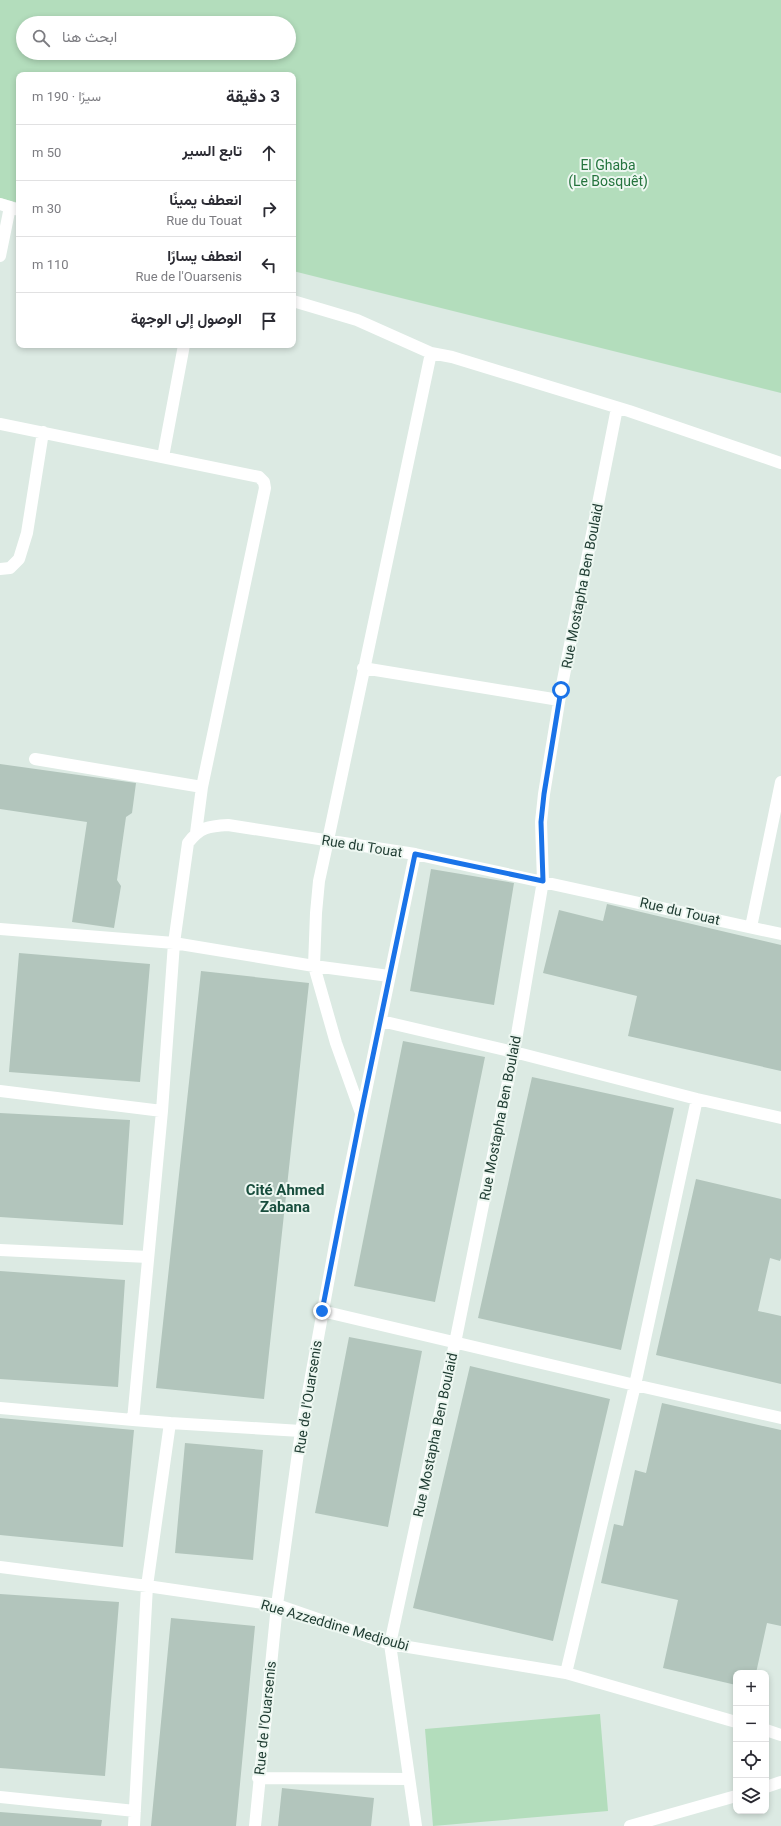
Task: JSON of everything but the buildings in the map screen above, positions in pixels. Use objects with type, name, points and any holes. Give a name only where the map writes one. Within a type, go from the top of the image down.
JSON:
[{"type":"street","points":[[0,256],[10,207]]},
{"type":"street","points":[[296,302],[357,320],[431,353],[452,356],[617,408],[781,463]]},
{"type":"street","points":[[163,457],[183,348]]},
{"type":"street","points":[[361,1113],[336,1043],[314,966],[316,905],[319,881],[363,668],[431,353]]},
{"type":"street","name":"Rue Mostapha Ben Boulaid","points":[[416,1826],[390,1644],[456,1343],[514,1052],[543,881],[542,815],[559,700],[617,408]]},
{"type":"street","points":[[0,424],[259,476],[264,482],[265,488],[202,787],[196,833],[188,843],[174,943],[162,1112],[133,1420]]},
{"type":"street","points":[[0,569],[10,568],[19,559],[21,553],[27,533],[43,432]]},
{"type":"street","points":[[363,668],[559,700]]},
{"type":"street","points":[[35,759],[202,787]]},
{"type":"street","points":[[751,927],[781,782]]},
{"type":"street","name":"Rue du Touat","points":[[196,833],[212,826],[228,825],[415,854],[781,934]]},
{"type":"street","name":"Rue de l'Ouarsenis","points":[[255,1826],[258,1778],[277,1605],[301,1431],[322,1311],[361,1113],[415,854]]},
{"type":"street","points":[[0,929],[174,943],[314,966],[389,976]]},
{"type":"street","points":[[381,1021],[514,1052],[697,1099],[781,1118]]},
{"type":"street","points":[[0,1091],[162,1112]]},
{"type":"street","points":[[566,1673],[635,1385],[697,1099]]},
{"type":"street","points":[[0,1250],[148,1257]]},
{"type":"street","points":[[322,1311],[781,1418]]},
{"type":"street","points":[[0,1408],[170,1423],[301,1431]]},
{"type":"street","points":[[134,1826],[148,1586],[170,1423]]},
{"type":"street","name":"Rue Azzeddine Medjoubi","points":[[0,1568],[148,1586],[277,1605],[390,1644],[566,1673],[733,1721]]},
{"type":"street","points":[[769,1731],[781,1734]]},
{"type":"street","points":[[258,1778],[409,1779]]},
{"type":"street","points":[[769,1786],[781,1782]]},
{"type":"street","points":[[0,1797],[135,1812]]},
{"type":"street","points":[[630,1826],[733,1797]]},
{"type":"green space","name":"El Ghaba (Le Bosquêt)","points":[[0,0],[781,0],[781,393],[296,272],[296,72],[16,72],[16,202],[0,198]]},
{"type":"green space","points":[[600,1714],[608,1811],[433,1826],[425,1729]]},
{"type":"district","name":"Cité Ahmed Zabana","points":[[285,1198]]},
{"type":"route","points":[[322,1311],[361,1113],[415,854],[543,881],[541,822],[544,794],[561,690]]}]
